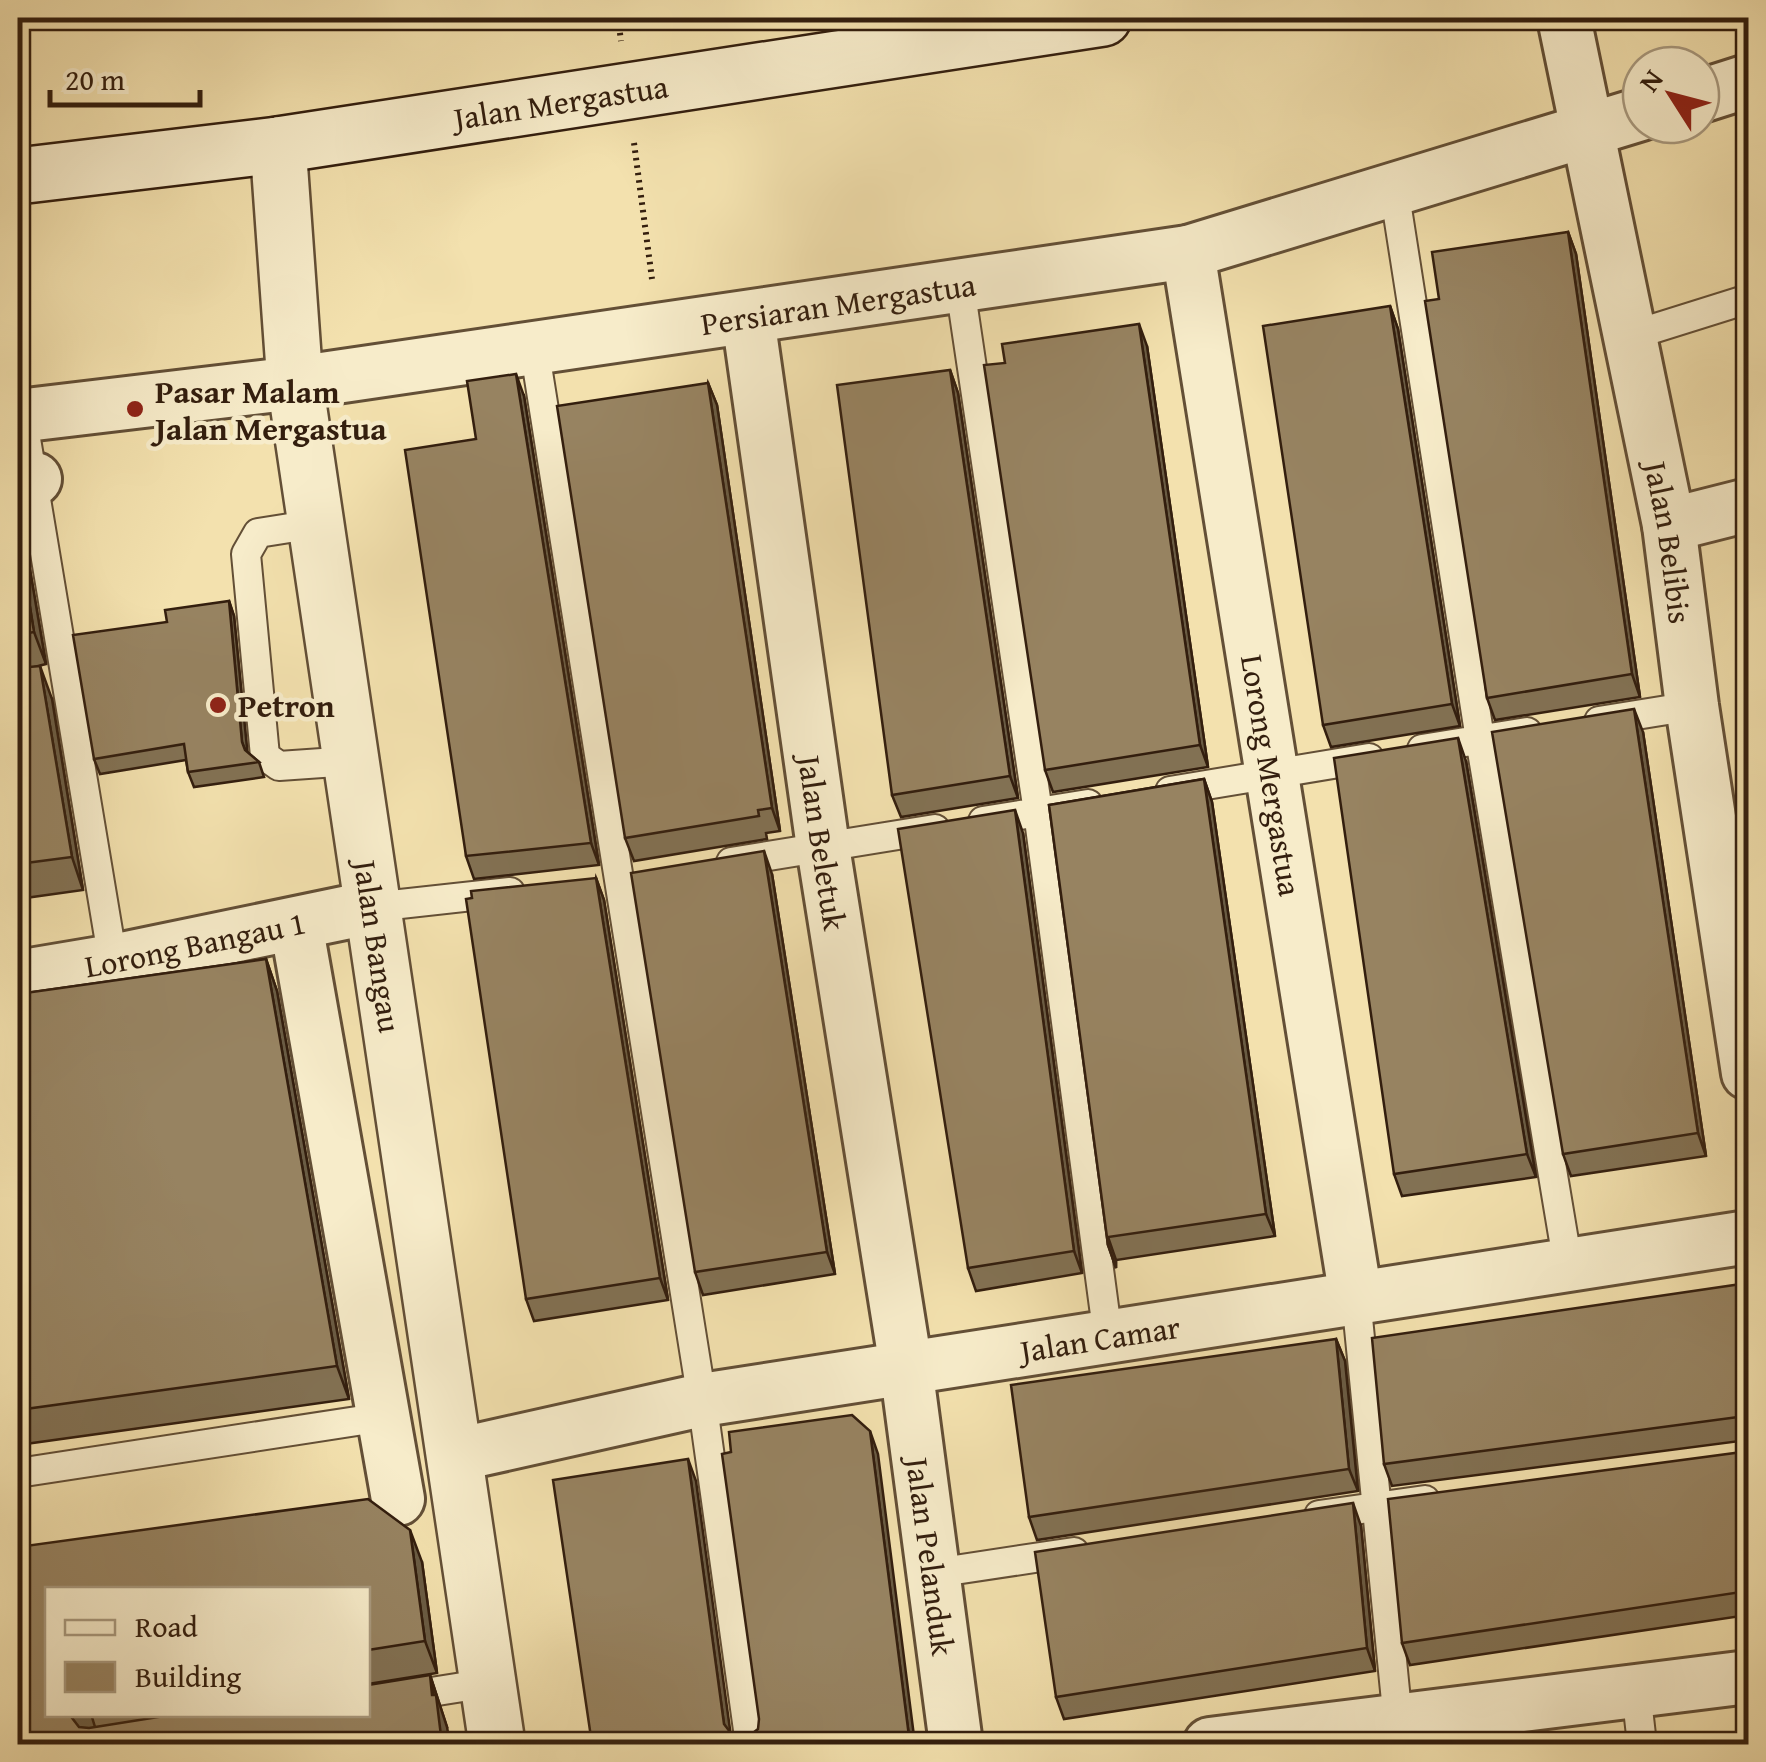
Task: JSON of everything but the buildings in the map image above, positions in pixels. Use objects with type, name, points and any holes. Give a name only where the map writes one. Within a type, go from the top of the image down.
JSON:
[{"type":"street","name":"Jalan Mergastua","points":[[18,176],[278,145],[1096,18]]},
{"type":"street","name":"Jalan Belibis","points":[[1564,18],[1669,525],[1692,706],[1748,1074]]},
{"type":"street","points":[[1721,90],[1748,81]]},
{"type":"street","name":"Persiaran Mergastua","points":[[20,415],[294,382],[1188,252],[1621,120]]},
{"type":"street","name":"Jalan Bangau","points":[[278,145],[294,382],[497,1744]]},
{"type":"street","name":"Lorong Mergastua","points":[[1188,252],[1356,1298]]},
{"type":"street","name":"Jalan Beletuk","points":[[748,318],[823,847],[906,1367]]},
{"type":"street","points":[[1669,525],[1748,504]]},
{"type":"street","name":"Lorong Bangau 1","points":[[18,977],[373,907]]},
{"type":"street","points":[[296,924],[383,1417],[388,1500]]},
{"type":"street","name":"Jalan Camar","points":[[458,1472],[702,1400],[1748,1236]]},
{"type":"street","name":"Jalan Pelanduk","points":[[906,1367],[956,1744]]},
{"type":"street","points":[[1210,1744],[1400,1733],[1636,1691],[1748,1676]]},
{"type":"lane","points":[[1394,190],[1480,740],[1568,1264]]},
{"type":"lane","points":[[960,287],[1038,812],[1108,1337]]},
{"type":"lane","points":[[1630,336],[1748,299]]},
{"type":"lane","points":[[534,347],[702,1400],[750,1744]]},
{"type":"lane","points":[[20,415],[26,480],[67,679],[113,961]]},
{"type":"lane","points":[[316,524],[258,533],[246,554],[264,756],[279,766],[351,761]]},
{"type":"lane","points":[[34,684],[67,679]]},
{"type":"lane","points":[[711,866],[1692,706]]},
{"type":"lane","points":[[373,907],[542,889]]},
{"type":"lane","points":[[1356,1298],[1400,1733]]},
{"type":"lane","points":[[18,1472],[383,1417]]},
{"type":"lane","points":[[388,1500],[458,1472]]},
{"type":"lane","points":[[1300,1518],[1455,1496]]},
{"type":"lane","points":[[936,1573],[1108,1547]]},
{"type":"lane","points":[[370,1702],[488,1682]]},
{"type":"lane","points":[[1636,1691],[1642,1744]]},
{"type":"path","points":[[618,18],[658,330]]},
{"type":"place","name":"Pasar Malam Jalan Mergastua","points":[[135,409]]},
{"type":"place","name":"Petron","points":[[218,705]]}]
